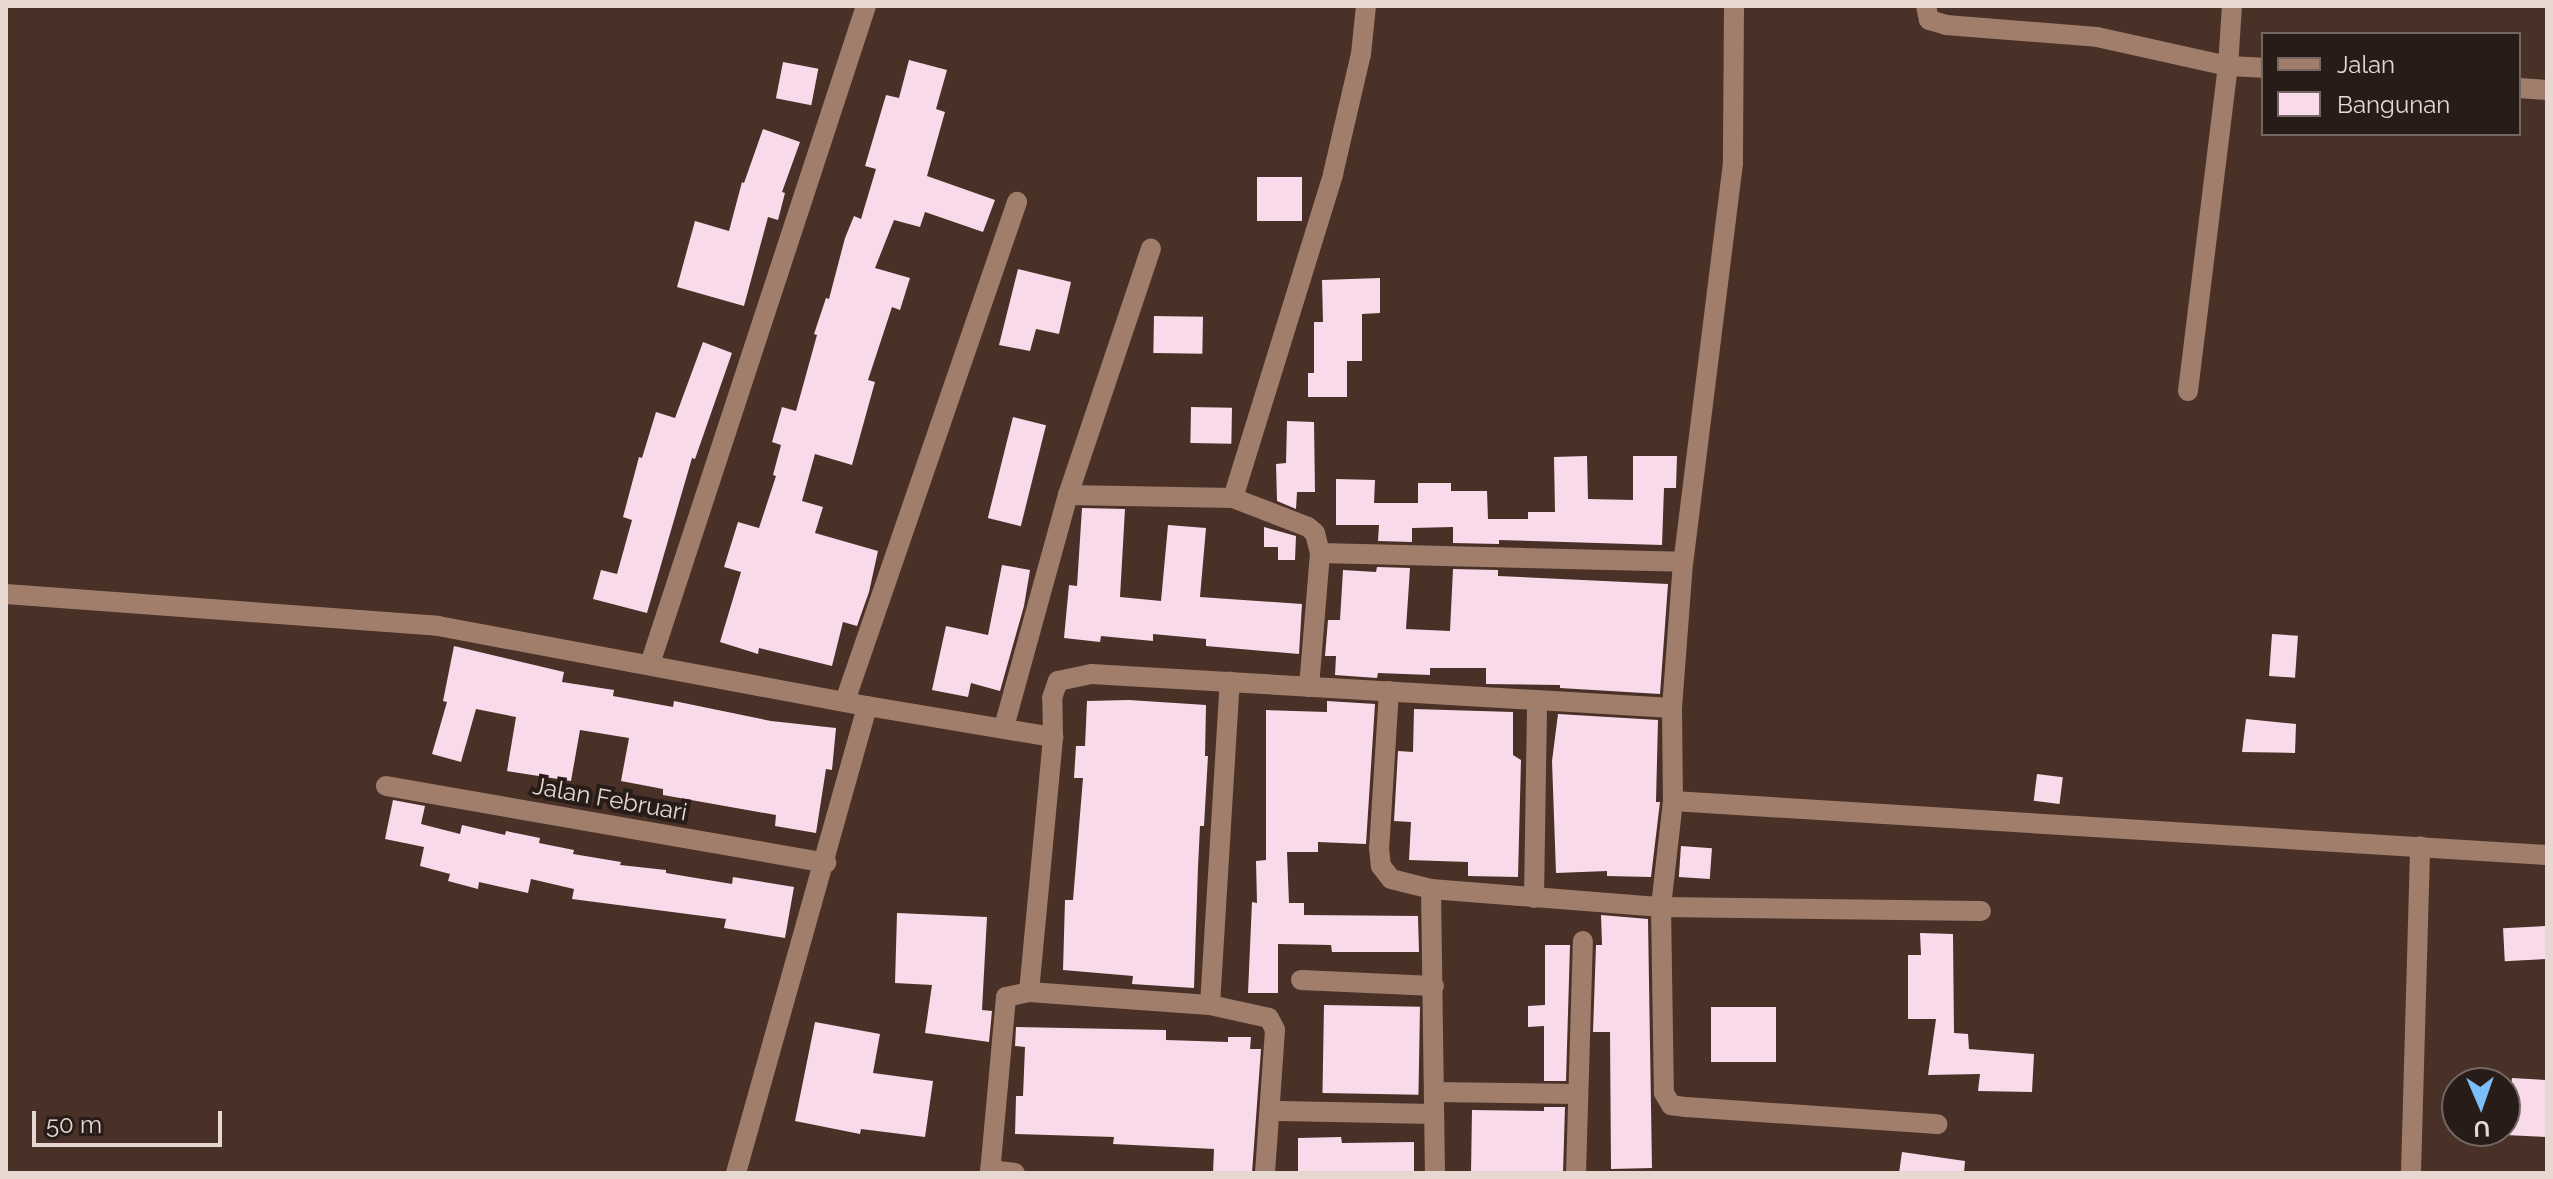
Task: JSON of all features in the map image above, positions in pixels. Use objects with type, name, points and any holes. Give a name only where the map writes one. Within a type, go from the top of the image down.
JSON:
[{"type":"street","points":[[650,664],[866,6]]},
{"type":"street","points":[[1233,498],[1333,174],[1361,54],[1366,6]]},
{"type":"street","points":[[1734,6],[1733,163],[1683,562],[1672,708],[1673,801],[1661,907],[1666,1101],[1686,1107],[1937,1124]]},
{"type":"street","points":[[1926,6],[1929,20],[1946,25],[2097,37],[2228,66],[2261,68]]},
{"type":"street","points":[[2188,391],[2228,66],[2232,6]]},
{"type":"street","points":[[2521,88],[2547,90]]},
{"type":"street","points":[[845,701],[1017,202]]},
{"type":"street","points":[[1004,727],[1068,495],[1151,249]]},
{"type":"street","points":[[1068,495],[1233,498],[1308,527],[1315,533],[1320,553],[1309,687]]},
{"type":"street","points":[[1320,553],[1683,562]]},
{"type":"street","points":[[6,594],[438,626],[867,706],[1053,737]]},
{"type":"street","points":[[1029,992],[1053,737],[1052,698],[1058,681],[1091,674],[1672,708]]},
{"type":"street","points":[[1210,1005],[1230,682]]},
{"type":"street","points":[[1389,691],[1379,848],[1381,866],[1391,879],[1431,889],[1661,907],[1981,911]]},
{"type":"street","points":[[1534,898],[1537,702]]},
{"type":"street","points":[[736,1173],[826,863],[867,706]]},
{"type":"street","name":"Jalan Februari","points":[[386,786],[826,863]]},
{"type":"street","points":[[1673,801],[2547,855]]},
{"type":"street","points":[[2411,1173],[2420,846]]},
{"type":"street","points":[[1431,889],[1435,1173]]},
{"type":"street","points":[[1576,1173],[1583,941]]},
{"type":"street","points":[[1301,980],[1434,986]]},
{"type":"street","points":[[1015,1173],[990,1172],[1005,1002],[1010,994],[1029,992],[1210,1005],[1262,1014],[1273,1022],[1265,1173]]},
{"type":"street","points":[[1434,1092],[1578,1094]]},
{"type":"street","points":[[1280,1111],[1434,1114]]},
{"type":"building","points":[[909,60],[947,70],[936,109],[945,112],[927,176],[995,200],[983,232],[925,212],[920,227],[894,220],[875,268],[910,278],[900,310],[892,307],[868,380],[875,382],[852,465],[815,454],[802,501],[823,507],[815,533],[878,551],[869,592],[857,626],[843,622],[832,666],[759,648],[758,654],[720,642],[741,572],[724,567],[738,522],[759,528],[776,476],[773,475],[781,445],[772,442],[782,407],[796,411],[817,335],[814,334],[826,298],[829,299],[845,238],[854,216],[861,219],[876,169],[865,166],[886,95],[899,98]]},
{"type":"building","points":[[783,62],[818,69],[811,105],[776,98]]},
{"type":"building","points":[[763,129],[800,142],[782,192],[785,193],[778,220],[768,217],[744,306],[677,287],[695,221],[729,231],[742,182]]},
{"type":"building","points":[[1257,177],[1302,177],[1302,221],[1257,221]]},
{"type":"building","points":[[1018,269],[1071,282],[1059,334],[1036,329],[1030,351],[999,345]]},
{"type":"building","points":[[1380,278],[1380,313],[1362,314],[1362,361],[1347,361],[1347,397],[1308,397],[1308,373],[1314,373],[1314,322],[1323,322],[1322,280]]},
{"type":"building","points":[[1154,316],[1203,317],[1202,354],[1153,353]]},
{"type":"building","points":[[703,342],[732,353],[695,459],[692,458],[647,613],[593,599],[601,570],[617,574],[632,520],[623,517],[639,457],[642,458],[656,412],[675,418]]},
{"type":"building","points":[[1191,407],[1232,408],[1231,444],[1190,443]]},
{"type":"building","points":[[1013,417],[1046,425],[1021,526],[988,518]]},
{"type":"building","points":[[1287,421],[1314,422],[1315,492],[1297,492],[1296,509],[1277,501],[1276,464],[1286,463]]},
{"type":"building","points":[[1587,456],[1588,499],[1633,500],[1633,456],[1677,456],[1676,488],[1664,488],[1662,545],[1499,540],[1499,544],[1453,543],[1453,527],[1412,528],[1412,542],[1378,541],[1379,525],[1336,525],[1336,479],[1375,480],[1374,503],[1418,503],[1418,483],[1451,483],[1451,491],[1487,491],[1488,519],[1528,519],[1528,512],[1555,512],[1554,457]]},
{"type":"building","points":[[1082,508],[1125,509],[1120,597],[1161,601],[1168,525],[1206,528],[1200,597],[1302,604],[1299,654],[1206,646],[1206,639],[1153,634],[1153,641],[1101,636],[1100,642],[1064,638],[1069,585],[1077,586]]},
{"type":"building","points":[[1264,527],[1296,536],[1295,560],[1278,560],[1278,547],[1264,547]]},
{"type":"building","points":[[1002,565],[1030,570],[1024,606],[1000,691],[971,683],[968,697],[932,690],[946,626],[988,635]]},
{"type":"building","points":[[1377,567],[1410,568],[1406,629],[1450,631],[1453,569],[1498,570],[1498,576],[1668,584],[1660,694],[1560,688],[1560,685],[1486,684],[1486,668],[1430,668],[1430,675],[1378,673],[1377,678],[1335,675],[1336,656],[1325,656],[1328,620],[1340,620],[1343,570],[1376,572]]},
{"type":"building","points":[[2272,634],[2298,636],[2295,678],[2269,676]]},
{"type":"building","points":[[454,646],[564,672],[562,682],[614,690],[613,696],[673,707],[674,701],[771,721],[836,728],[832,770],[826,769],[816,833],[775,826],[776,815],[663,795],[663,789],[621,781],[629,738],[580,730],[571,781],[507,771],[516,717],[476,709],[461,762],[432,754],[447,702],[443,701]]},
{"type":"building","points":[[1129,700],[1206,705],[1205,756],[1208,756],[1204,826],[1200,826],[1194,988],[1132,984],[1133,976],[1063,970],[1065,900],[1073,900],[1083,778],[1074,778],[1076,746],[1085,746],[1087,701]]},
{"type":"building","points":[[1327,701],[1375,704],[1366,844],[1318,842],[1318,852],[1287,852],[1289,903],[1304,903],[1304,915],[1418,916],[1419,952],[1332,952],[1331,945],[1278,944],[1278,993],[1248,993],[1252,902],[1257,903],[1256,861],[1266,860],[1266,710],[1327,712]]},
{"type":"building","points":[[1414,709],[1513,712],[1513,755],[1521,760],[1518,877],[1468,876],[1468,862],[1409,860],[1411,822],[1394,821],[1398,751],[1413,752]]},
{"type":"building","points":[[1558,714],[1658,720],[1656,802],[1660,802],[1651,877],[1607,876],[1607,871],[1556,873],[1552,761]]},
{"type":"building","points":[[2246,719],[2296,724],[2295,753],[2242,752]]},
{"type":"building","points":[[2037,774],[2063,777],[2060,804],[2034,801]]},
{"type":"building","points":[[393,800],[425,806],[421,824],[460,834],[462,825],[505,835],[506,831],[540,838],[539,843],[574,850],[573,854],[621,862],[620,865],[666,870],[666,873],[732,884],[733,877],[794,887],[785,938],[724,928],[726,919],[572,899],[574,889],[531,879],[528,893],[479,882],[478,889],[448,881],[450,874],[420,866],[424,847],[385,839]]},
{"type":"building","points":[[1681,846],[1712,848],[1710,879],[1679,877]]},
{"type":"building","points":[[897,913],[987,917],[982,1010],[992,1011],[989,1042],[925,1033],[932,985],[895,983]]},
{"type":"building","points":[[1601,915],[1648,919],[1652,1168],[1611,1169],[1610,1032],[1593,1032],[1596,945],[1602,945]]},
{"type":"building","points":[[2545,926],[2547,959],[2505,961],[2503,928]]},
{"type":"building","points":[[1920,933],[1953,934],[1954,1033],[1968,1034],[1969,1049],[2034,1054],[2032,1092],[1978,1091],[1980,1074],[1928,1075],[1936,1019],[1908,1019],[1908,955],[1921,955]]},
{"type":"building","points":[[1545,945],[1570,945],[1566,1081],[1544,1081],[1544,1026],[1528,1027],[1528,1006],[1545,1005]]},
{"type":"building","points":[[1324,1005],[1420,1007],[1418,1095],[1322,1093]]},
{"type":"building","points":[[1711,1007],[1776,1007],[1776,1062],[1711,1062]]},
{"type":"building","points":[[815,1022],[880,1034],[873,1073],[933,1081],[925,1137],[861,1129],[860,1134],[795,1121]]},
{"type":"building","points":[[1016,1027],[1166,1030],[1166,1040],[1228,1042],[1228,1037],[1251,1037],[1250,1049],[1261,1049],[1252,1173],[1213,1173],[1214,1149],[1113,1144],[1114,1137],[1015,1134],[1016,1096],[1023,1096],[1025,1047],[1015,1046]]},
{"type":"building","points":[[2521,1079],[2546,1080],[2547,1137],[2521,1136]]},
{"type":"building","points":[[1544,1107],[1565,1107],[1563,1173],[1471,1173],[1472,1110],[1544,1111]]},
{"type":"building","points":[[1341,1137],[1342,1143],[1414,1142],[1414,1173],[1298,1173],[1298,1138]]},
{"type":"building","points":[[1902,1152],[1965,1161],[1964,1173],[1899,1173]]}]
